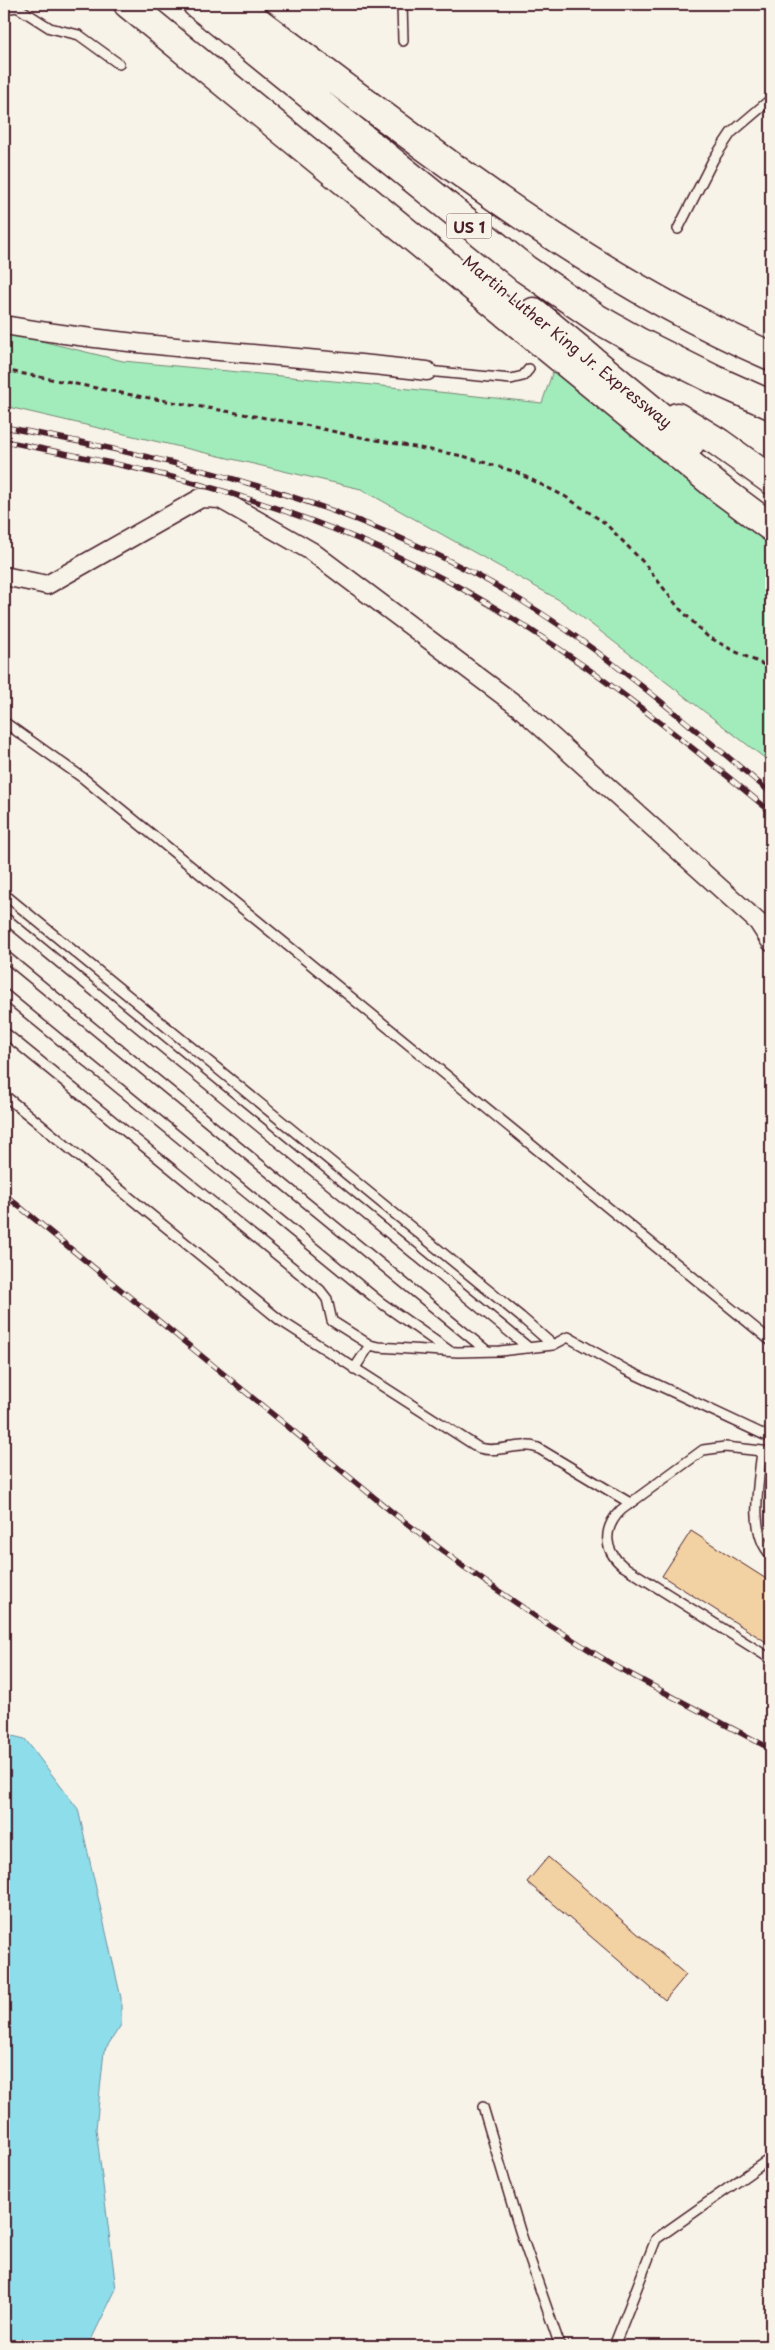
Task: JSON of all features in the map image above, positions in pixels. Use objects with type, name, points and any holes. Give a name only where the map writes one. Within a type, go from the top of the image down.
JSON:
[{"type":"highway","points":[[128,4],[720,489],[771,528]]},
{"type":"highway","name":"Martin Luther King Jr. Expressway","points":[[153,4],[265,97],[625,385],[771,509]]},
{"type":"highway","name":"Martin Luther King Jr. Expressway","points":[[197,4],[488,241],[532,274],[598,319],[637,341],[715,380],[771,405]]},
{"type":"highway","points":[[234,4],[521,216],[605,270],[684,315],[771,356]]},
{"type":"highway","points":[[260,4],[434,152]]},
{"type":"highway","points":[[625,385],[718,442],[771,480]]},
{"type":"street","points":[[4,325],[114,341],[228,353],[332,360],[427,371]]},
{"type":"street","points":[[4,576],[47,585],[201,498],[220,499],[310,551],[520,708],[758,922],[771,942]]},
{"type":"lane","points":[[402,4],[403,41]]},
{"type":"lane","points":[[4,9],[17,7],[50,28],[79,36],[119,64]]},
{"type":"lane","points":[[678,229],[713,160],[731,133],[771,99]]},
{"type":"lane","points":[[427,371],[511,379],[522,376],[529,369]]},
{"type":"lane","points":[[4,722],[83,778],[771,1341]]},
{"type":"lane","points":[[4,894],[521,1317],[553,1346]]},
{"type":"lane","points":[[4,917],[529,1348]]},
{"type":"lane","points":[[4,955],[487,1351]]},
{"type":"lane","points":[[4,994],[380,1302],[450,1351]]},
{"type":"lane","points":[[4,1032],[320,1290],[327,1300],[332,1322],[370,1345],[450,1351],[487,1351],[553,1346],[568,1337],[626,1370],[771,1438]]},
{"type":"lane","points":[[4,1095],[263,1307],[354,1369],[479,1448],[492,1450],[524,1445],[538,1448],[630,1503]]},
{"type":"lane","points":[[354,1369],[370,1345]]},
{"type":"lane","points":[[771,1556],[762,1544],[758,1528],[758,1504],[767,1451],[716,1447],[703,1450],[617,1514],[609,1526],[607,1540],[615,1558],[629,1570],[771,1659]]},
{"type":"lane","points":[[483,2107],[520,2231],[560,2346]]},
{"type":"lane","points":[[614,2346],[656,2239],[771,2158]]},
{"type":"path","points":[[4,370],[132,395],[302,424],[349,435],[463,456],[516,472],[566,497],[605,523],[645,564],[678,607],[707,636],[771,668]]},
{"type":"green space","points":[[4,332],[123,361],[542,403],[556,362],[771,545],[771,763],[561,601],[361,489],[4,406]]},
{"type":"water","points":[[4,1734],[25,1739],[78,1809],[121,1998],[121,2025],[104,2051],[96,2129],[116,2289],[88,2346],[4,2346]]},
{"type":"building","points":[[691,1531],[771,1582],[771,1645],[662,1576]]},
{"type":"building","points":[[548,1857],[686,1975],[665,2000],[527,1882]]},
{"type":"railway","points":[[4,427],[136,454],[266,488],[392,534],[453,562],[512,595],[580,640],[646,689],[771,793]]},
{"type":"railway","points":[[4,441],[148,471],[262,503],[329,527],[426,570],[499,610],[580,663],[658,721],[771,812]]},
{"type":"railway","points":[[4,1194],[392,1512],[464,1567],[538,1618],[615,1666],[771,1749]]}]
